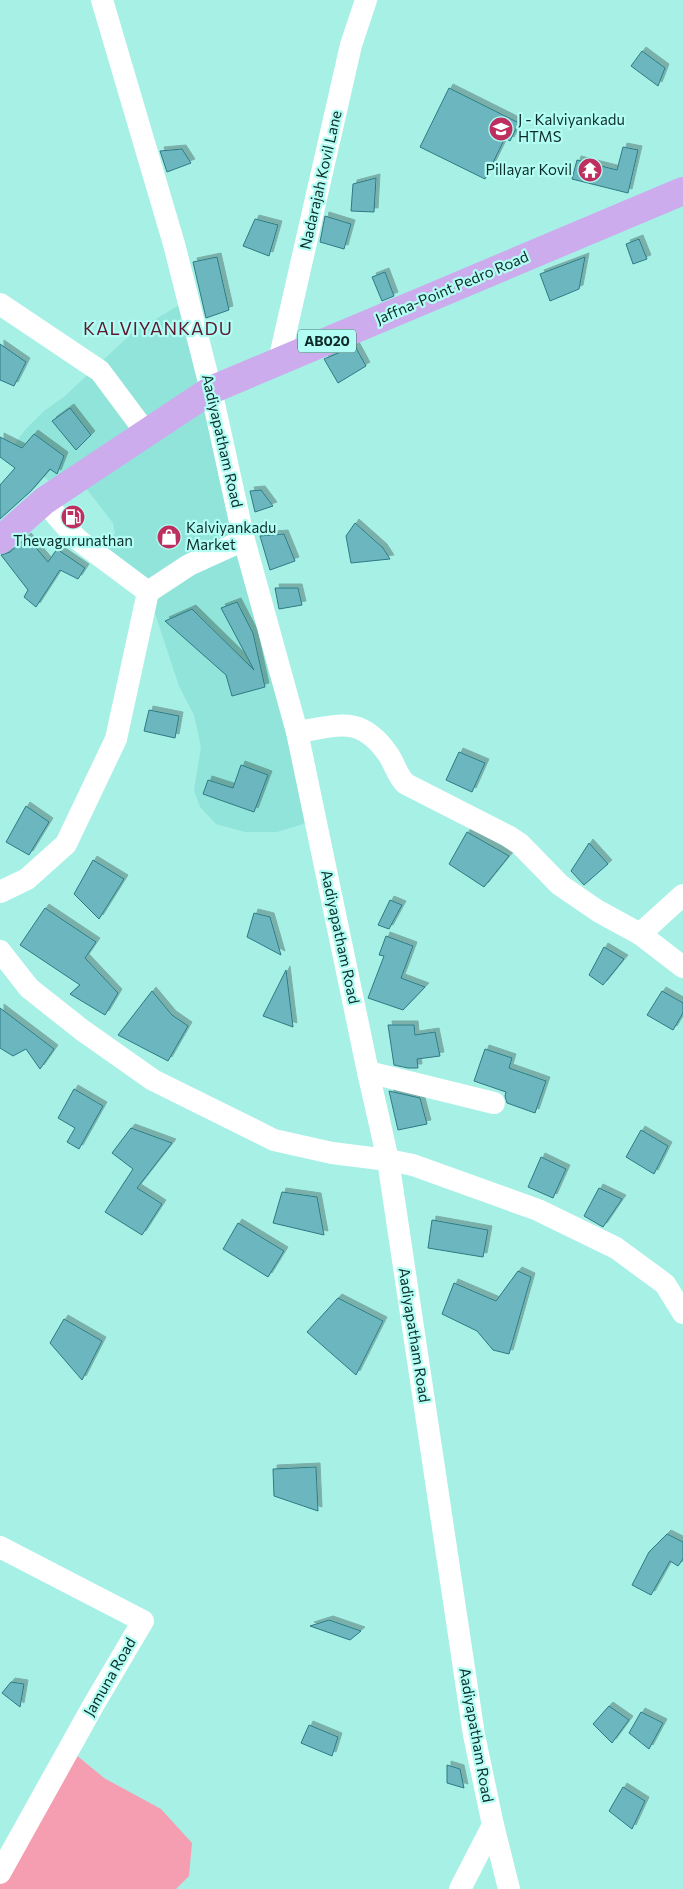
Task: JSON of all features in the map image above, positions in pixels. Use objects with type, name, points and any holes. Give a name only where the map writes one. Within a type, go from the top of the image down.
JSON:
[{"type":"main road","name":"Jaffna-Point Pedro Road","points":[[0,540],[44,502],[211,390],[683,191]]},
{"type":"street","name":"Aadiyapatham Road","points":[[102,0],[174,244],[211,390],[244,540],[297,732],[388,1160],[474,1736],[509,1889]]},
{"type":"street","name":"Nadarajah Kovil Lane","points":[[279,361],[351,45],[366,0]]},
{"type":"street","points":[[0,304],[100,371],[148,434]]},
{"type":"street","points":[[44,502],[77,539],[148,592]]},
{"type":"street","points":[[0,892],[27,879],[66,844],[116,739],[148,592],[189,565],[244,540]]},
{"type":"street","points":[[297,732],[346,725],[355,726],[367,731],[388,754],[406,784],[508,836],[520,844],[560,885],[598,911],[640,934],[683,966]]},
{"type":"street","points":[[640,934],[683,895]]},
{"type":"street","points":[[0,951],[28,988],[82,1030],[153,1080],[274,1140],[332,1153],[413,1165],[538,1210],[616,1248],[665,1284],[683,1313]]},
{"type":"street","points":[[368,1072],[494,1103]]},
{"type":"street","name":"Jamuna Road","points":[[0,1547],[143,1621],[94,1704],[0,1873]]},
{"type":"street","points":[[460,1889],[493,1825]]},
{"type":"shaded area","points":[[189,303],[316,820],[277,832],[245,832],[216,824],[200,807],[194,790],[201,747],[194,715],[179,686],[148,592],[93,551],[115,534],[113,523],[79,479],[60,491],[18,453],[11,449],[25,430],[44,411],[65,396],[132,333],[178,306]]},
{"type":"shaded area","points":[[69,1749],[104,1778],[161,1809],[192,1843],[189,1876],[176,1889],[0,1889],[0,1873]]},
{"type":"building","points":[[642,51],[665,68],[658,86],[631,66]]},
{"type":"building","name":"J - Kalviyankadu HTMS","points":[[449,88],[519,123],[510,141],[505,138],[485,179],[420,147]]},
{"type":"building","name":"Pillayar Kovil","points":[[623,147],[638,150],[628,193],[572,179],[577,160],[617,170]]},
{"type":"building","points":[[182,149],[191,163],[167,172],[160,151]]},
{"type":"building","points":[[376,178],[374,212],[351,211],[353,184]]},
{"type":"building","points":[[325,216],[351,224],[344,249],[320,242]]},
{"type":"building","points":[[255,219],[278,225],[269,256],[243,246]]},
{"type":"building","points":[[639,239],[647,259],[633,264],[626,244]]},
{"type":"building","points":[[217,257],[229,310],[206,318],[193,262]]},
{"type":"building","points":[[585,257],[579,289],[550,301],[540,274]]},
{"type":"building","points":[[385,272],[394,296],[382,301],[372,277]]},
{"type":"building","points":[[0,344],[26,362],[14,386],[0,380]]},
{"type":"building","points":[[355,346],[366,366],[338,383],[324,359]]},
{"type":"building","points":[[70,408],[91,435],[76,450],[52,421]]},
{"type":"building","points":[[34,434],[64,456],[57,474],[50,469],[31,491],[0,519],[0,485],[15,468],[0,457],[0,437],[22,448]]},
{"type":"building","points":[[261,490],[273,506],[255,512],[250,491]]},
{"type":"building","points":[[355,523],[383,548],[390,559],[351,563],[346,536]]},
{"type":"building","points":[[284,534],[295,561],[270,570],[260,536]]},
{"type":"building","points":[[27,537],[48,562],[57,549],[85,568],[78,579],[60,570],[36,607],[24,597],[28,590],[1,555],[10,552]]},
{"type":"building","points":[[275,588],[298,588],[302,605],[279,609]]},
{"type":"building","points":[[237,602],[253,633],[265,687],[232,696],[226,675],[165,621],[192,609],[254,670],[221,608]]},
{"type":"building","points":[[149,710],[179,716],[175,738],[144,731]]},
{"type":"building","points":[[459,752],[485,763],[472,792],[446,780]]},
{"type":"building","points":[[241,765],[268,775],[254,812],[203,794],[208,780],[233,788]]},
{"type":"building","points":[[26,806],[49,822],[29,855],[6,842]]},
{"type":"building","points":[[467,832],[509,856],[484,887],[449,864]]},
{"type":"building","points":[[589,843],[608,864],[584,885],[571,871]]},
{"type":"building","points":[[93,860],[124,879],[99,919],[74,894]]},
{"type":"building","points":[[390,900],[402,905],[389,929],[378,925]]},
{"type":"building","points":[[45,908],[96,942],[85,958],[118,993],[105,1015],[70,994],[80,985],[20,945]]},
{"type":"building","points":[[254,913],[270,917],[281,955],[247,937]]},
{"type":"building","points":[[386,936],[413,946],[401,978],[425,987],[403,1010],[368,998],[384,956],[379,955]]},
{"type":"building","points":[[604,947],[624,959],[603,985],[589,975]]},
{"type":"building","points":[[286,970],[293,1027],[263,1016]]},
{"type":"building","points":[[152,991],[172,1015],[188,1026],[168,1061],[118,1035]]},
{"type":"building","points":[[662,991],[683,1003],[683,1013],[673,1030],[647,1015]]},
{"type":"building","points":[[0,1008],[54,1049],[40,1069],[26,1049],[13,1056],[0,1048]]},
{"type":"building","points":[[388,1025],[414,1025],[415,1035],[435,1032],[440,1056],[417,1059],[418,1068],[394,1065]]},
{"type":"building","points":[[485,1049],[512,1058],[509,1068],[546,1081],[535,1113],[507,1103],[506,1092],[474,1081]]},
{"type":"building","points":[[74,1089],[103,1106],[79,1149],[67,1142],[75,1128],[58,1118]]},
{"type":"building","points":[[389,1091],[420,1098],[427,1124],[398,1130]]},
{"type":"building","points":[[131,1128],[172,1143],[137,1188],[162,1204],[142,1235],[105,1212],[133,1169],[112,1153]]},
{"type":"building","points":[[641,1130],[668,1146],[654,1174],[626,1157]]},
{"type":"building","points":[[541,1157],[566,1169],[553,1198],[528,1187]]},
{"type":"building","points":[[599,1188],[622,1199],[603,1227],[584,1216]]},
{"type":"building","points":[[282,1192],[317,1197],[324,1235],[273,1223]]},
{"type":"building","points":[[432,1220],[488,1230],[483,1257],[428,1248]]},
{"type":"building","points":[[238,1223],[284,1251],[268,1277],[223,1249]]},
{"type":"building","points":[[518,1271],[531,1277],[509,1354],[493,1350],[477,1331],[442,1314],[454,1283],[496,1301]]},
{"type":"building","points":[[338,1298],[383,1321],[356,1375],[307,1332]]},
{"type":"building","points":[[64,1319],[102,1341],[82,1380],[50,1343]]},
{"type":"building","points":[[316,1467],[318,1511],[274,1496],[273,1469]]},
{"type":"building","points":[[667,1534],[683,1542],[683,1559],[678,1566],[670,1561],[651,1595],[632,1585],[649,1552]]},
{"type":"building","points":[[329,1620],[361,1631],[350,1640],[310,1626]]},
{"type":"building","points":[[11,1682],[24,1684],[20,1707],[2,1693]]},
{"type":"building","points":[[609,1706],[629,1720],[612,1743],[593,1724]]},
{"type":"building","points":[[641,1712],[663,1723],[649,1749],[629,1733]]},
{"type":"building","points":[[309,1725],[338,1737],[332,1756],[301,1743]]},
{"type":"building","points":[[447,1765],[460,1769],[464,1788],[447,1783]]},
{"type":"building","points":[[623,1787],[645,1801],[632,1829],[609,1811]]},
{"type":"place","name":"J - Kalviyankadu HTMS","points":[[501,129]]},
{"type":"place","name":"Pillayar Kovil","points":[[590,170]]},
{"type":"place","name":"Thevagurunathan","points":[[73,517]]},
{"type":"place","name":"Kalviyankadu Market","points":[[169,537]]},
{"type":"district","name":"KALVIYANKADU","points":[[158,329]]}]
